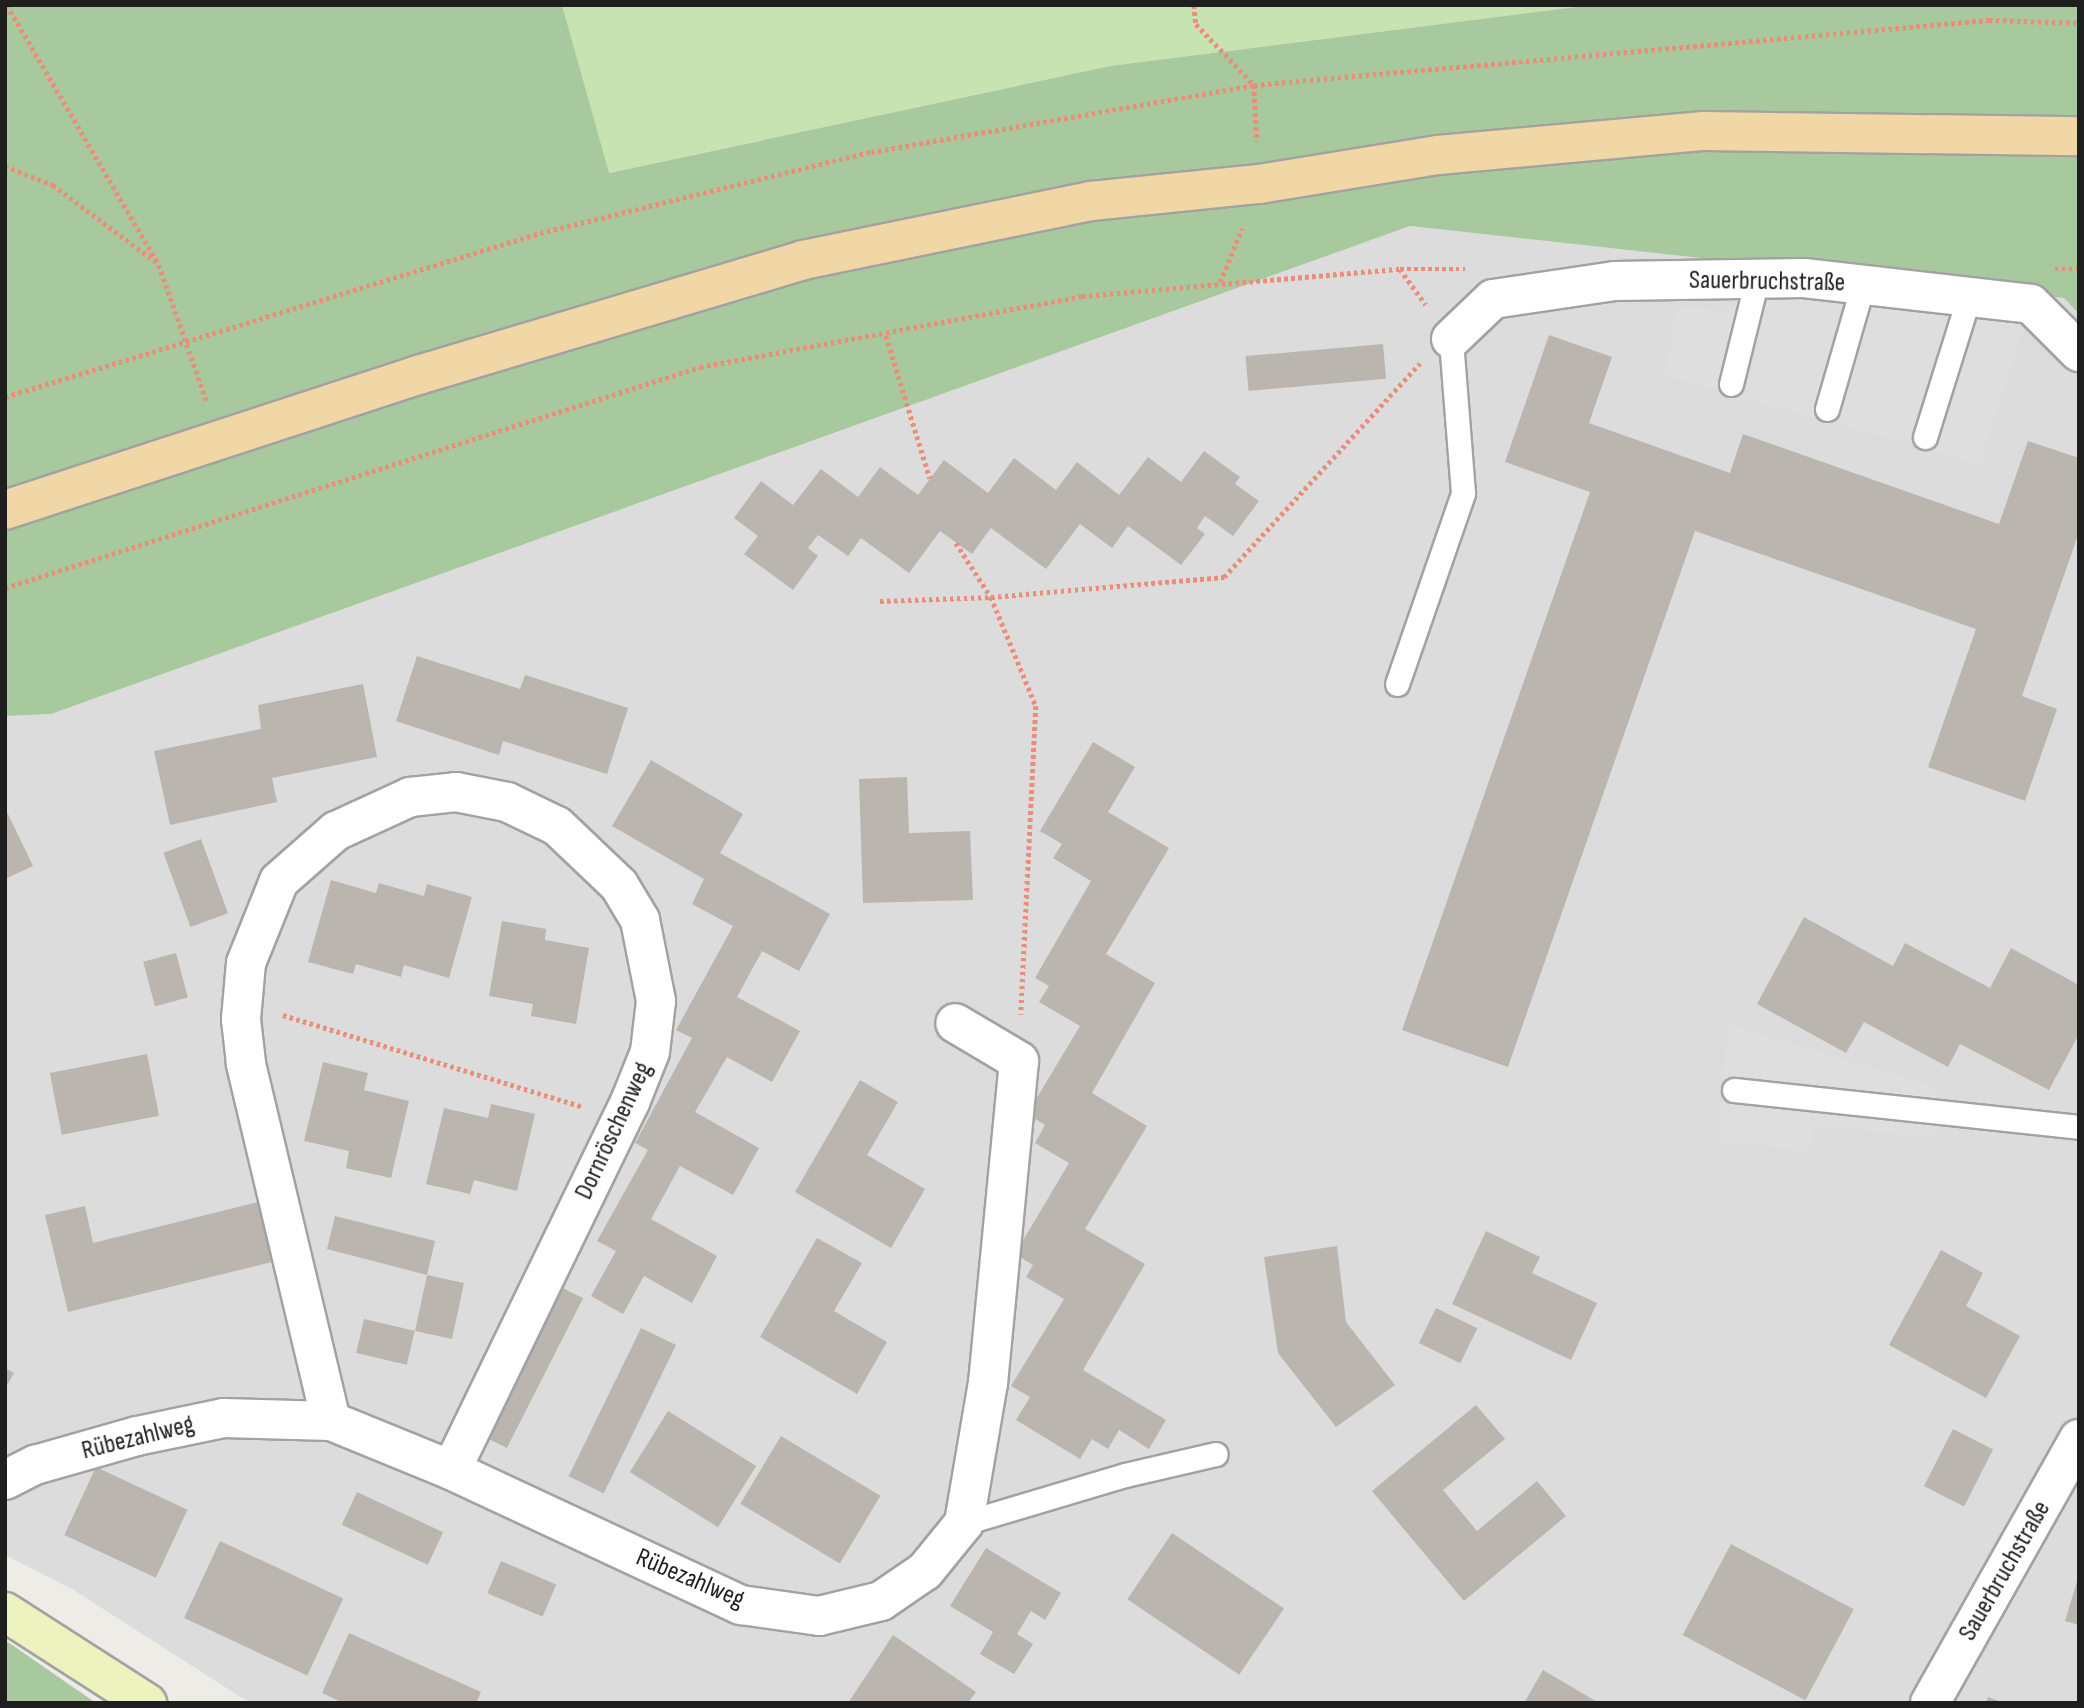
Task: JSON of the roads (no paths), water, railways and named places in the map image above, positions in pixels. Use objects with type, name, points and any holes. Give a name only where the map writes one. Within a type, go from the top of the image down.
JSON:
[{"type":"main road","points":[[5,510],[418,375],[803,260],[1091,201],[1259,184],[1438,155],[1704,131],[2079,136]]},
{"type":"street","name":"Sauerbruchstraße","points":[[1451,339],[1493,299],[1615,281],[1757,279],[1863,284],[2031,304],[2079,352]]},
{"type":"street","name":"Dornröschenweg","points":[[331,1421],[246,1063],[242,1002],[246,963],[279,881],[326,838],[370,812],[411,797],[456,792],[507,802],[557,826],[619,886],[640,920],[656,1002],[650,1052],[622,1119],[451,1470]]},
{"type":"street","name":"Rübezahlweg","points":[[5,1480],[35,1465],[224,1418],[331,1421],[451,1470],[741,1605],[819,1616],[881,1601],[925,1571],[964,1523],[988,1383],[1019,1061],[955,1023]]},
{"type":"street","name":"Sauerbruchstraße","points":[[1930,1703],[2069,1477],[2079,1439]]},
{"type":"street","points":[[5,1612],[147,1703]]},
{"type":"lane","points":[[1731,384],[1757,279]]},
{"type":"lane","points":[[1827,409],[1863,284]]},
{"type":"lane","points":[[1925,437],[1969,297]]},
{"type":"lane","points":[[1397,684],[1464,494],[1451,339]]},
{"type":"lane","points":[[1734,1090],[2079,1127]]},
{"type":"lane","points":[[964,1523],[1125,1475],[1216,1454]]}]
